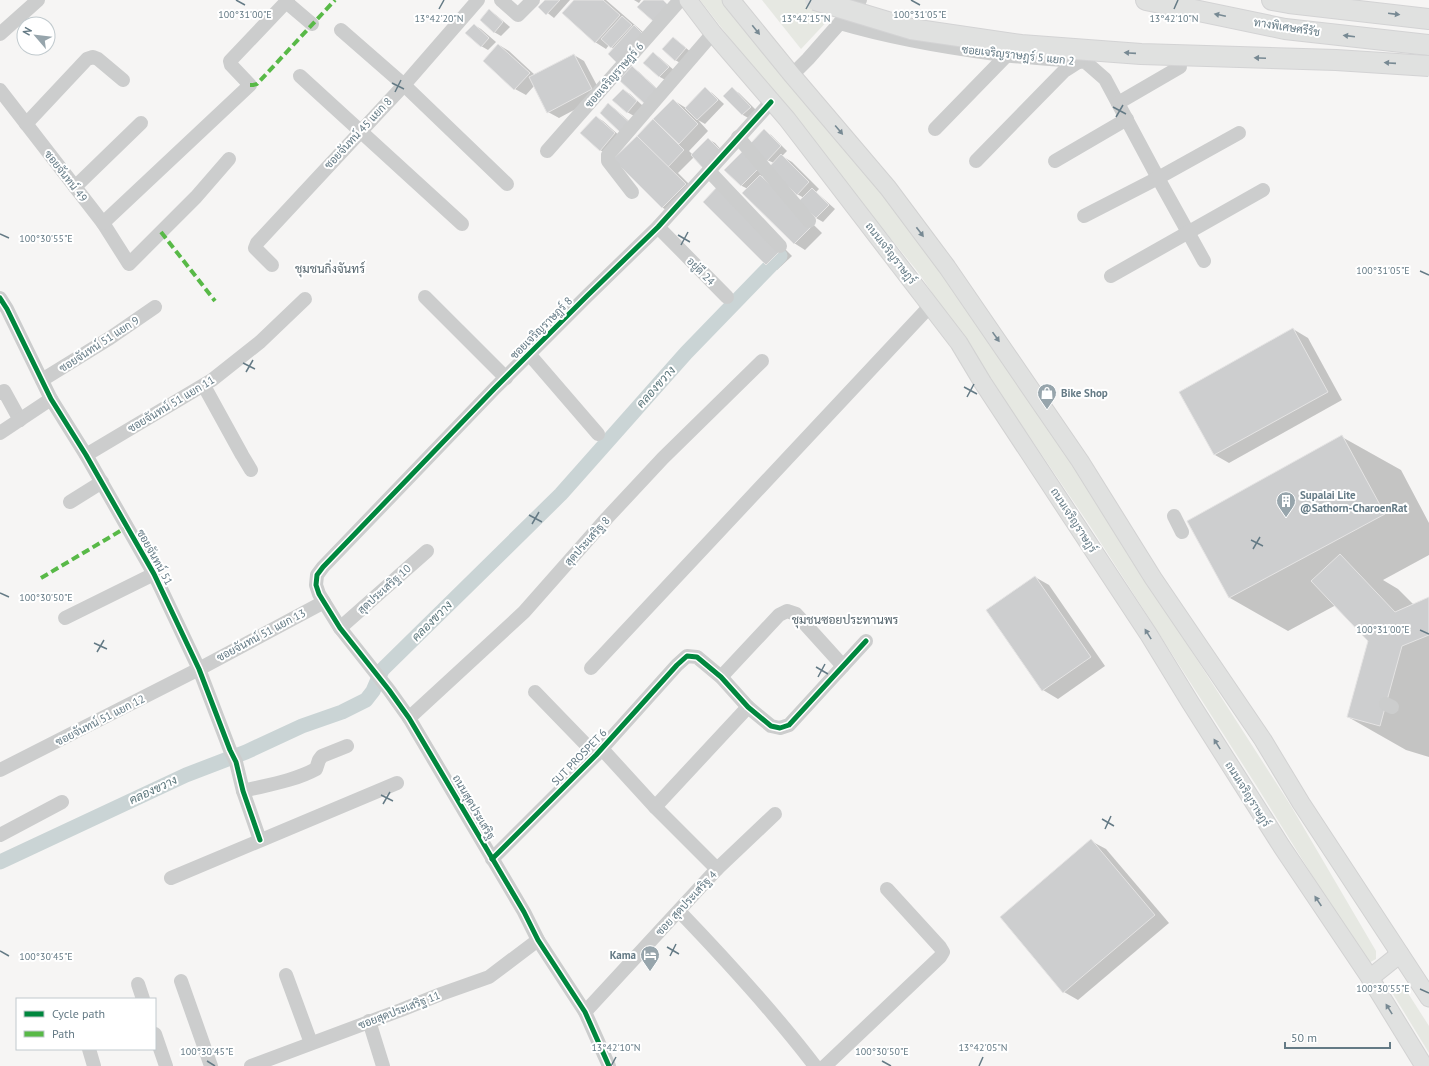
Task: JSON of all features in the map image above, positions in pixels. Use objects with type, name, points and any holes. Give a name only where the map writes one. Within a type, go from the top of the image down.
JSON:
[{"type":"highway","points":[[815,0],[911,29],[1021,45],[1140,54],[1336,60],[1429,66]]},
{"type":"highway","name":"ทางพิเศษศรีรัช","points":[[1146,0],[1285,29],[1429,46]]},
{"type":"highway","points":[[1272,0],[1289,4],[1429,19]]},
{"type":"main road","name":"ถนนเจริญราษฎร์","points":[[688,0],[713,33],[787,119],[959,343],[983,383],[1149,635],[1282,847],[1370,978],[1424,1066]]},
{"type":"main road","points":[[731,0],[792,75],[888,188],[947,267],[1080,461],[1153,578],[1263,740],[1301,803],[1429,998]]},
{"type":"main road","points":[[1370,978],[1400,954]]},
{"type":"street","points":[[0,34],[38,0]]},
{"type":"street","name":"ซอยจันทน์ 45 แยก 8","points":[[272,265],[255,248],[257,243],[404,85],[478,0]]},
{"type":"street","points":[[501,0],[518,15],[533,0]]},
{"type":"street","name":"ซอยเจริญราษฎร์ 6","points":[[547,151],[680,0]]},
{"type":"street","points":[[792,75],[860,0]]},
{"type":"street","points":[[103,224],[250,85],[231,65],[230,61],[287,1],[312,24]]},
{"type":"street","name":"ซอยเจริญราษฎร์ 5 แยก 2","points":[[840,23],[875,34],[945,46],[1008,55],[1085,62],[1105,79],[1187,233],[1204,261]]},
{"type":"street","points":[[341,30],[404,85],[507,184]]},
{"type":"street","points":[[632,192],[608,161],[608,155],[713,33]]},
{"type":"street","points":[[935,129],[1008,55]]},
{"type":"street","points":[[26,124],[87,59],[93,57],[98,59],[123,80]]},
{"type":"street","points":[[976,161],[1064,71],[1078,62]]},
{"type":"street","points":[[1118,103],[1180,67]]},
{"type":"street","points":[[300,76],[462,224]]},
{"type":"street","name":"ซอยจันทน์ 49","points":[[1,92],[103,224],[129,264],[196,197],[229,159]]},
{"type":"street","name":"ซอยเจริญราษฎร์ 8","points":[[323,567],[529,354],[658,227],[771,102]]},
{"type":"street","points":[[1055,162],[1127,120]]},
{"type":"street","points":[[75,187],[141,123]]},
{"type":"street","points":[[1084,216],[1158,178],[1239,133]]},
{"type":"street","points":[[738,137],[809,221]]},
{"type":"street","points":[[709,171],[780,246]]},
{"type":"street","points":[[1111,276],[1263,190]]},
{"type":"street","name":"อยู่ดี 24","points":[[658,227],[727,297]]},
{"type":"street","points":[[425,297],[506,378]]},
{"type":"street","name":"ซอยจันทน์ 51","points":[[0,298],[7,309],[51,399],[102,482],[154,574],[199,669],[233,756],[260,840]]},
{"type":"street","name":"ซอยจันทน์ 51 แยก 11","points":[[86,455],[204,386],[260,342],[305,299]]},
{"type":"street","points":[[591,668],[931,305]]},
{"type":"street","name":"ซอยจันทน์ 51 แยก 9","points":[[42,380],[110,338],[155,307]]},
{"type":"street","points":[[529,354],[598,434]]},
{"type":"street","name":"สุดประเสริฐ 8","points":[[409,718],[524,612],[607,518],[663,458],[762,362]]},
{"type":"street","points":[[204,386],[251,470]]},
{"type":"street","points":[[0,393],[4,391],[20,420]]},
{"type":"street","points":[[0,433],[51,399]]},
{"type":"street","points":[[70,502],[102,482]]},
{"type":"street","points":[[1174,516],[1182,532]]},
{"type":"street","name":"สุดประเสริฐ 10","points":[[340,628],[427,551]]},
{"type":"street","name":"ถนนสุดประเสริฐ","points":[[323,567],[317,575],[316,585],[324,602],[340,628],[390,690],[409,718],[524,912],[538,940],[585,1012],[609,1066]]},
{"type":"street","points":[[65,618],[154,574]]},
{"type":"street","name":"ซอยจันทน์ 51 แยก 13","points":[[199,669],[324,602]]},
{"type":"street","points":[[721,677],[779,615],[787,611],[796,614],[843,666]]},
{"type":"street","name":"SUT PROSPET 6","points":[[492,859],[599,752],[677,665],[687,656],[697,656],[721,677],[748,707],[771,726],[780,728],[789,726],[866,641]]},
{"type":"street","name":"ซอยจันทน์ 51 แยก 12","points":[[0,770],[199,669]]},
{"type":"street","points":[[535,692],[599,752],[717,870]]},
{"type":"street","points":[[655,807],[748,707]]},
{"type":"street","points":[[243,791],[299,776],[316,769],[322,756],[347,746]]},
{"type":"street","points":[[172,878],[397,783]]},
{"type":"street","points":[[0,835],[62,802]]},
{"type":"street","name":"ซอย สุดประเสริฐ 4","points":[[585,1012],[717,870],[775,814]]},
{"type":"street","points":[[825,1066],[940,957],[943,952],[887,889]]},
{"type":"street","points":[[679,911],[730,964],[788,1030],[815,1066]]},
{"type":"street","name":"ซอยสุดประเสริฐ 11","points":[[251,1066],[489,977],[538,940]]},
{"type":"street","points":[[286,975],[311,1043]]},
{"type":"street","points":[[181,981],[211,1066]]},
{"type":"street","points":[[138,984],[143,998]]},
{"type":"street","points":[[369,1021],[383,1066]]},
{"type":"street","points":[[156,1037],[166,1066]]},
{"type":"street","points":[[89,1050],[94,1066]]},
{"type":"shaded area","points":[[700,0],[722,0],[910,228],[1042,418],[1291,806],[1376,951],[1376,959],[1367,964],[1256,785],[1090,526],[918,272],[780,103]]},
{"type":"shaded area","points":[[762,0],[847,0],[801,49]]},
{"type":"shaded area","points":[[1400,984],[1404,987],[1429,1026],[1429,1053],[1393,994],[1392,991]]},
{"type":"building","points":[[545,0],[560,0],[546,15],[538,7]]},
{"type":"building","points":[[574,0],[603,0],[620,15],[595,43],[562,13]]},
{"type":"building","points":[[644,0],[663,0],[669,6],[654,22],[637,7]]},
{"type":"building","points":[[489,9],[503,22],[494,33],[480,20]]},
{"type":"building","points":[[622,16],[632,25],[611,48],[601,39]]},
{"type":"building","points":[[474,24],[489,38],[481,47],[465,33]]},
{"type":"building","points":[[634,25],[644,35],[618,64],[608,54]]},
{"type":"building","points":[[673,37],[686,48],[675,61],[662,49]]},
{"type":"building","points":[[498,44],[530,73],[514,90],[483,61]]},
{"type":"building","points":[[653,52],[669,67],[659,77],[643,63]]},
{"type":"building","points":[[574,54],[592,89],[547,113],[529,77]]},
{"type":"building","points":[[632,66],[659,91],[646,105],[619,80]]},
{"type":"building","points":[[705,87],[718,100],[697,120],[685,108]]},
{"type":"building","points":[[732,87],[751,107],[742,115],[723,96]]},
{"type":"building","points":[[623,89],[637,101],[627,113],[612,100]]},
{"type":"building","points":[[673,99],[698,124],[679,144],[653,119]]},
{"type":"building","points":[[608,103],[631,124],[622,134],[600,113]]},
{"type":"building","points":[[596,116],[615,133],[600,151],[580,133]]},
{"type":"building","points":[[653,119],[684,150],[668,167],[637,136]]},
{"type":"building","points":[[764,129],[781,146],[767,161],[750,144]]},
{"type":"building","points":[[637,136],[686,184],[662,208],[613,159]]},
{"type":"building","points":[[708,138],[720,150],[703,168],[691,155]]},
{"type":"building","points":[[745,149],[762,165],[741,186],[724,170]]},
{"type":"building","points":[[781,154],[809,182],[797,195],[769,167]]},
{"type":"building","points":[[760,175],[812,226],[794,244],[742,193]]},
{"type":"building","points":[[718,186],[782,249],[766,265],[703,202]]},
{"type":"building","points":[[812,188],[829,205],[816,218],[799,201]]},
{"type":"building","points":[[1293,328],[1328,392],[1214,455],[1179,392]]},
{"type":"building","name":"Supalai Lite @Sathorn-CharoenRat","points":[[1342,435],[1385,514],[1229,598],[1187,521]]},
{"type":"building","points":[[1340,554],[1395,612],[1429,597],[1429,635],[1402,646],[1380,726],[1347,717],[1368,641],[1311,581]]},
{"type":"building","points":[[1035,576],[1091,657],[1042,691],[986,610]]},
{"type":"building","points":[[1091,839],[1155,915],[1063,993],[1000,917]]},
{"type":"waterway","name":"คลองขวาง","points":[[0,862],[186,775],[246,752],[302,726],[342,712],[366,700],[373,691],[382,670],[561,494],[686,353],[780,256]]},
{"type":"marked path","points":[[250,85],[257,84],[335,0]]},
{"type":"marked path","points":[[161,232],[215,301]]},
{"type":"marked path","points":[[41,578],[127,527]]},
{"type":"cycle path","points":[[609,1066],[585,1012],[538,940],[524,912],[409,718],[340,628],[319,594],[316,585],[317,575],[495,388],[658,227],[771,102]]},
{"type":"cycle path","points":[[0,298],[7,309],[51,399],[86,455],[154,574],[199,669],[236,762],[243,791],[260,840]]},
{"type":"cycle path","points":[[492,859],[596,755],[677,665],[687,656],[697,657],[721,677],[748,707],[771,726],[780,728],[789,725],[866,641]]},
{"type":"place","name":"Bike Shop","points":[[1047,410]]},
{"type":"place","name":"Supalai Lite @Sathorn-CharoenRat","points":[[1286,518]]},
{"type":"place","name":"Kama","points":[[650,972]]},
{"type":"district","name":"ชุมชนกิ่งจันทร์","points":[[330,269]]},
{"type":"district","name":"ชุมชนซอยประทานพร","points":[[845,620]]}]
